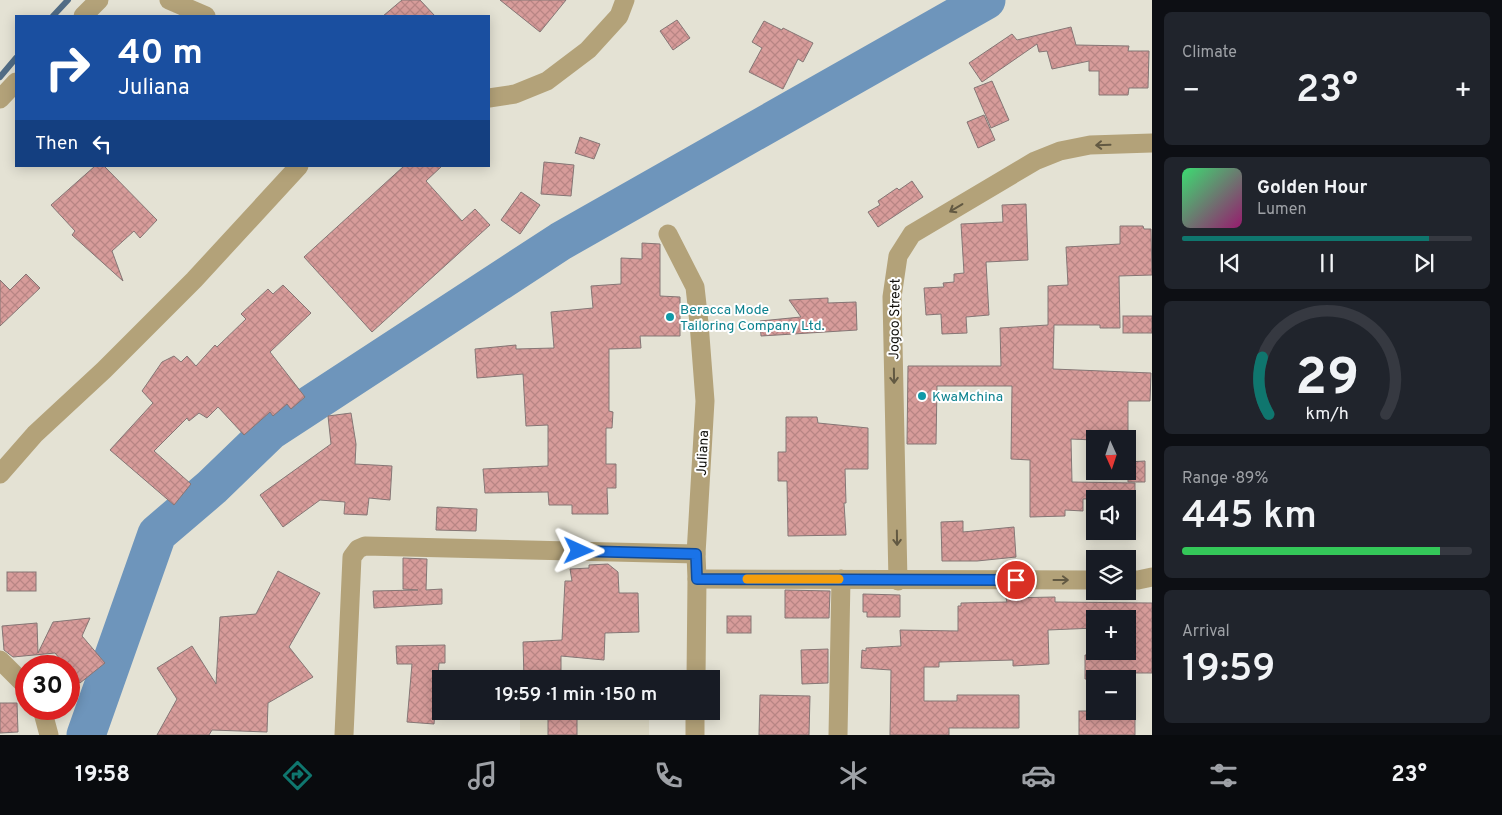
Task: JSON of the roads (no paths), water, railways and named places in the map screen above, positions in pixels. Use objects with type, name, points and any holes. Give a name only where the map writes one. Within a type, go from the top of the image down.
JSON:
[{"type":"street","points":[[84,15],[99,0]]},
{"type":"street","points":[[169,0],[204,15]]},
{"type":"street","points":[[490,98],[515,94],[547,81],[588,50],[619,16],[625,0]]},
{"type":"street","points":[[0,98],[15,83]]},
{"type":"street","name":"Jogoo Street","points":[[898,581],[892,297],[898,256],[912,234],[1035,161],[1060,151],[1090,145],[1152,143]]},
{"type":"street","points":[[0,474],[35,434],[104,370],[194,280],[298,167]]},
{"type":"street","name":"Juliana","points":[[668,234],[695,287],[705,401],[696,554],[696,670]]},
{"type":"street","points":[[344,735],[352,558],[358,549],[365,546],[696,554]]},
{"type":"street","points":[[1136,580],[1152,577]]},
{"type":"street","points":[[697,579],[1086,580]]},
{"type":"street","points":[[838,735],[841,579]]},
{"type":"street","points":[[0,660],[15,675]]},
{"type":"street","points":[[45,720],[50,735]]},
{"type":"street","points":[[695,720],[695,735]]},
{"type":"waterway","points":[[54,15],[68,0]]},
{"type":"waterway","points":[[86,735],[157,534],[212,487],[270,431],[561,241],[986,0]]},
{"type":"waterway","points":[[0,77],[15,59]]},
{"type":"place","name":"Beracca Mode Tailoring Company Ltd.","points":[[670,317]]},
{"type":"place","name":"KwaMchina","points":[[922,396]]}]
